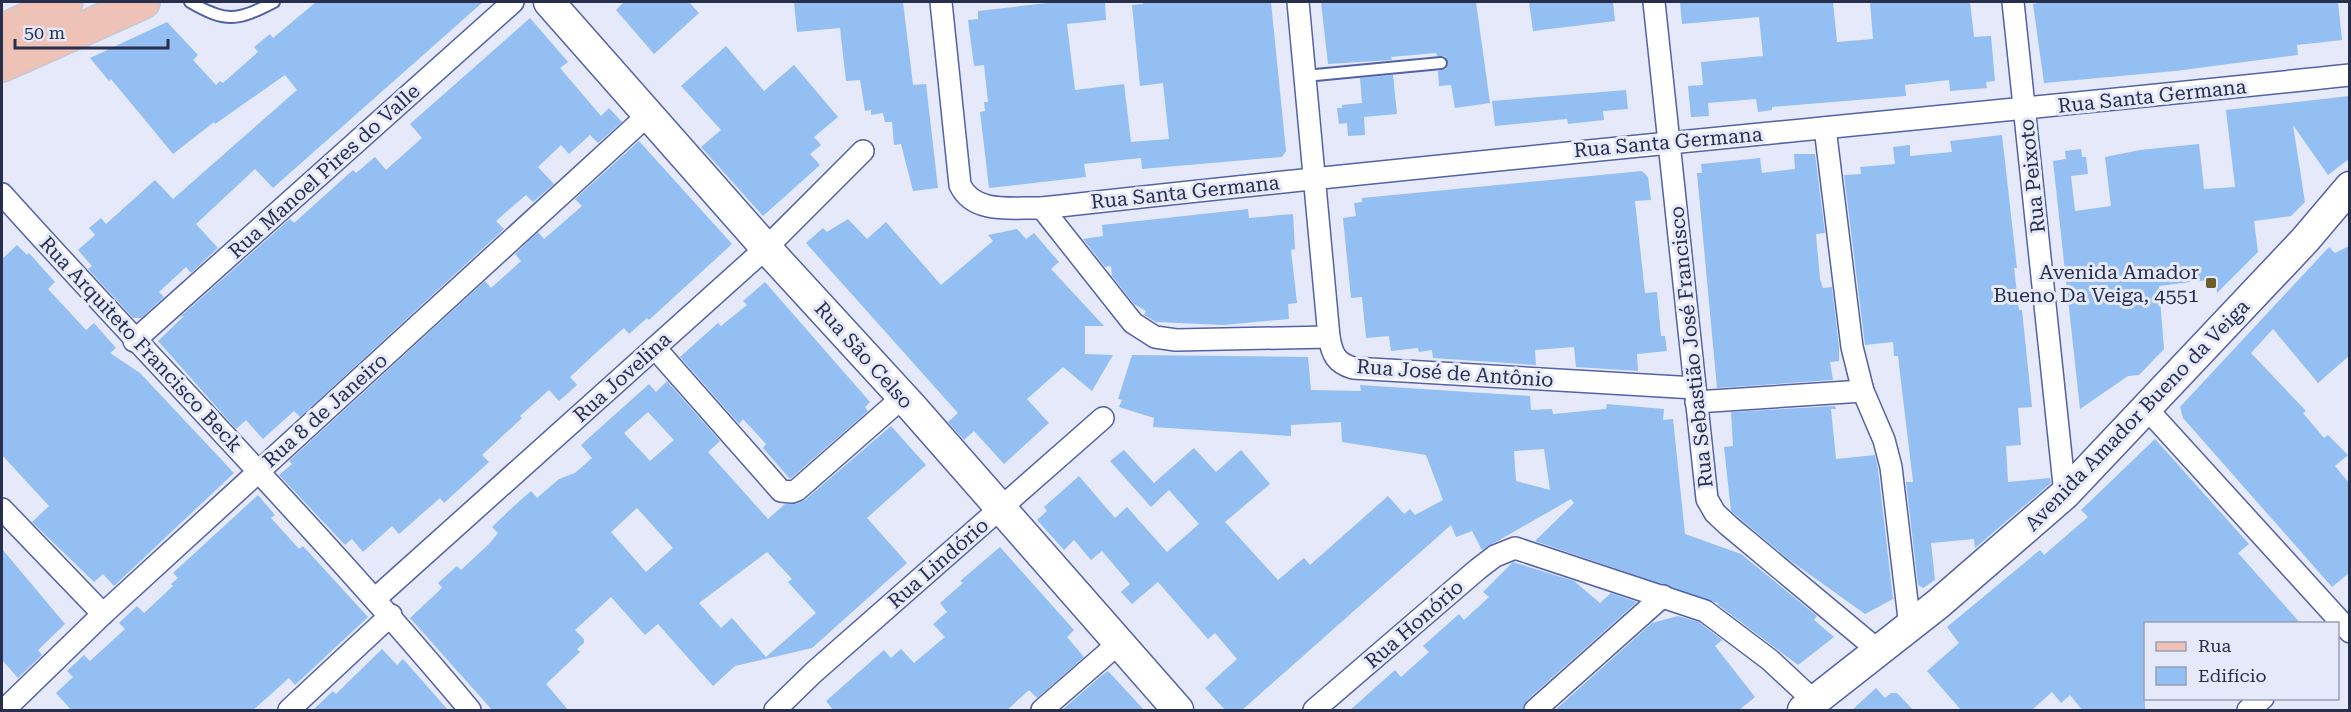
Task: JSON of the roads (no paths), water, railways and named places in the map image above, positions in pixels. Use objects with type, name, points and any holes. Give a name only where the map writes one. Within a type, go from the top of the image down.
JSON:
[{"type":"main road","points":[[2,31],[66,2]]},
{"type":"main road","points":[[2,65],[143,2]]},
{"type":"street","name":"Rua Manoel Pires do Valle","points":[[134,340],[513,2]]},
{"type":"street","name":"Rua São Celso","points":[[549,2],[766,248],[903,398],[1178,711]]},
{"type":"street","name":"Rua Santa Germana","points":[[941,2],[960,185],[970,199],[987,207],[1042,208],[1669,141],[2025,109],[2349,75]]},
{"type":"street","name":"Rua José de Antônio","points":[[1298,2],[1329,337],[1333,356],[1338,362],[1353,368],[1695,395],[1863,391]]},
{"type":"street","name":"Rua Sebastião José Francisco","points":[[1653,2],[1707,499],[1715,513],[1879,651]]},
{"type":"street","name":"Rua Peixoto","points":[[2013,2],[2065,494]]},
{"type":"street","name":"Rua 8 de Janeiro","points":[[4,711],[103,614],[649,114]]},
{"type":"street","points":[[1825,128],[1847,316],[1863,391],[1884,440],[1891,467],[1910,627]]},
{"type":"street","name":"Rua Jovelina","points":[[376,598],[766,248],[863,151]]},
{"type":"street","name":"Avenida Amador Bueno da Veiga","points":[[1809,706],[1910,627],[2065,494],[2321,221],[2349,187]]},
{"type":"street","name":"Rua Arquiteto Francisco Beck","points":[[2,194],[134,340],[376,598],[470,711]]},
{"type":"street","name":"Avenida Amador Bueno da Veiga","points":[[2321,221],[2349,201]]},
{"type":"street","points":[[1042,208],[1133,323],[1155,337],[1176,340],[1329,337]]},
{"type":"street","points":[[655,348],[781,491],[787,493],[796,490],[903,398]]},
{"type":"street","points":[[2147,409],[2336,622]]},
{"type":"street","name":"Rua Lindório","points":[[775,711],[813,673],[1103,418]]},
{"type":"street","points":[[2,509],[103,614]]},
{"type":"street","name":"Rua Honório","points":[[1314,711],[1478,569],[1503,551],[1521,549],[1663,596]]},
{"type":"street","points":[[1535,711],[1663,596],[1714,616],[1770,660],[1809,706]]},
{"type":"street","points":[[289,711],[391,615]]},
{"type":"street","points":[[1042,711],[1119,644]]},
{"type":"street","points":[[2248,711],[2262,700]]},
{"type":"lane","points":[[190,2],[213,15],[232,18],[243,16],[274,2]]},
{"type":"lane","points":[[1305,76],[1442,63]]},
{"type":"place","name":"Avenida Amador Bueno Da Veiga, 4551","points":[[2211,283]]}]
